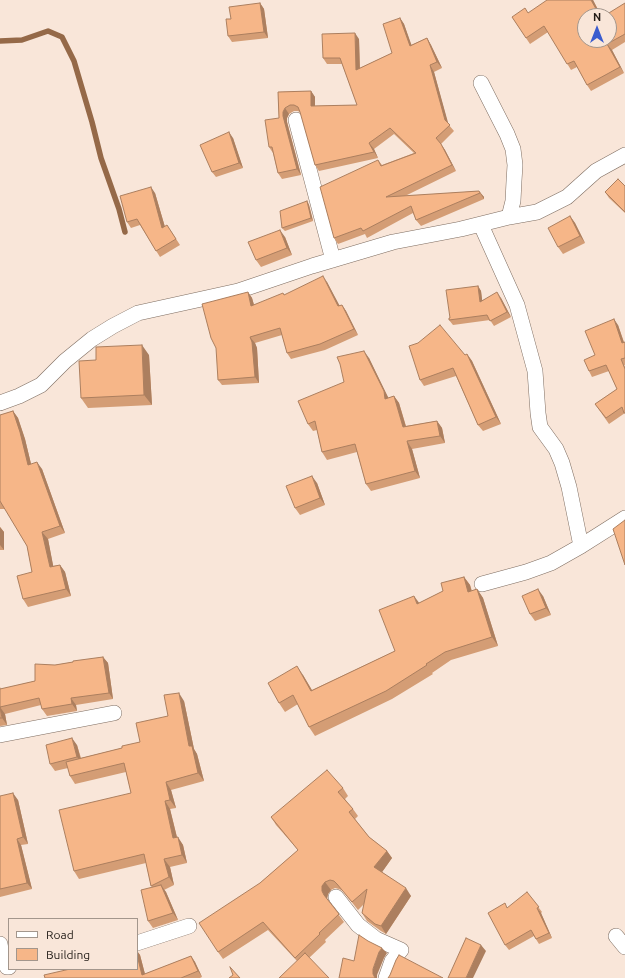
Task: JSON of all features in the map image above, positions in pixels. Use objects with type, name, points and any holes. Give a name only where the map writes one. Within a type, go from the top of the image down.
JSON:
[{"type":"street","points":[[481,83],[514,149],[514,201],[509,217]]},
{"type":"street","points":[[296,120],[333,260]]},
{"type":"street","points":[[0,403],[19,396],[41,385],[65,361],[92,339],[112,326],[138,313],[238,291],[393,242],[481,225],[509,217],[537,212],[567,197],[596,171],[625,155]]},
{"type":"street","points":[[481,225],[517,305],[535,371],[540,427],[556,449],[562,463],[569,487],[581,546]]},
{"type":"street","points":[[482,584],[526,572],[551,563],[625,518]]},
{"type":"street","points":[[0,735],[114,713]]},
{"type":"street","points":[[336,897],[358,925],[376,939],[401,950],[392,961],[386,978]]},
{"type":"street","points":[[138,944],[189,926]]},
{"type":"street","points":[[0,944],[3,960],[8,967]]},
{"type":"building","points":[[547,0],[591,0],[596,8],[577,8],[577,48],[609,48],[620,67],[587,85],[574,61],[567,64],[544,26],[526,38],[512,17],[525,8],[528,13]]},
{"type":"building","points":[[260,3],[264,32],[228,36],[226,19],[231,19],[229,7]]},
{"type":"building","points":[[625,3],[625,34],[617,38],[617,8]]},
{"type":"building","points":[[400,18],[410,46],[427,38],[437,62],[430,65],[445,120],[450,125],[436,138],[441,144],[452,165],[386,197],[479,191],[480,193],[416,220],[411,206],[363,231],[361,228],[334,238],[320,187],[378,160],[381,166],[416,153],[390,128],[369,143],[374,152],[315,165],[298,107],[290,105],[285,108],[283,116],[297,169],[278,173],[272,147],[269,147],[265,120],[279,118],[278,92],[311,91],[311,106],[357,105],[340,58],[323,58],[322,34],[355,33],[356,70],[392,53],[383,24]]},
{"type":"building","points":[[229,132],[239,163],[212,172],[200,145]]},
{"type":"building","points":[[618,179],[625,186],[625,212],[605,192]]},
{"type":"building","points":[[151,187],[162,228],[167,225],[176,239],[156,251],[137,219],[127,222],[120,196]]},
{"type":"building","points":[[307,201],[311,218],[282,228],[280,211]]},
{"type":"building","points":[[570,216],[580,236],[558,247],[548,228]]},
{"type":"building","points":[[280,230],[287,248],[256,260],[248,242]]},
{"type":"building","points":[[323,276],[338,306],[342,305],[354,329],[320,344],[287,353],[280,328],[250,337],[252,342],[255,377],[218,380],[216,348],[211,338],[202,304],[248,292],[251,306],[283,293],[284,295]]},
{"type":"building","points":[[478,286],[480,302],[497,292],[507,312],[490,321],[487,315],[449,320],[446,290]]},
{"type":"building","points":[[614,319],[622,343],[625,342],[625,358],[621,359],[625,369],[625,413],[622,407],[606,418],[595,404],[617,389],[606,365],[589,371],[584,360],[595,355],[585,331]]},
{"type":"building","points":[[440,325],[465,355],[467,354],[496,417],[478,425],[453,368],[420,380],[409,346],[418,343]]},
{"type":"building","points":[[142,345],[144,395],[81,398],[79,361],[96,360],[96,347]]},
{"type":"building","points":[[364,351],[384,391],[385,399],[394,396],[403,427],[437,421],[440,436],[407,441],[415,471],[366,484],[355,444],[322,452],[315,421],[308,424],[298,401],[344,382],[337,357]]},
{"type":"building","points":[[13,411],[28,465],[37,462],[60,526],[42,532],[50,567],[60,565],[66,589],[23,599],[17,576],[32,572],[27,546],[0,501],[0,415]]},
{"type":"building","points":[[312,476],[320,498],[295,508],[286,486]]},
{"type":"building","points":[[625,520],[625,565],[613,529]]},
{"type":"building","points":[[464,577],[468,592],[477,589],[492,637],[445,652],[386,691],[309,727],[293,695],[279,703],[268,683],[297,666],[311,691],[395,651],[379,610],[414,596],[417,604],[443,591],[441,583]]},
{"type":"building","points":[[538,589],[546,608],[530,614],[522,596]]},
{"type":"building","points":[[103,657],[109,693],[71,698],[72,704],[42,709],[39,698],[0,707],[0,689],[35,681],[35,664],[55,665]]},
{"type":"building","points":[[179,693],[189,746],[192,746],[198,773],[166,782],[170,800],[165,801],[173,838],[178,837],[182,855],[164,859],[169,877],[151,886],[144,854],[74,871],[59,810],[131,793],[124,763],[70,776],[66,762],[140,742],[136,723],[168,716],[164,695]]},
{"type":"building","points":[[0,707],[2,718],[0,718]]},
{"type":"building","points":[[72,738],[77,757],[50,764],[46,745]]},
{"type":"building","points":[[327,770],[343,788],[338,792],[353,809],[349,812],[369,837],[387,851],[374,867],[406,888],[381,926],[375,924],[362,913],[367,889],[352,902],[334,881],[330,880],[325,882],[322,886],[322,891],[339,914],[295,958],[263,922],[218,952],[199,923],[260,883],[298,850],[271,817]]},
{"type":"building","points":[[13,793],[23,837],[17,839],[27,883],[0,889],[0,796]]},
{"type":"building","points":[[161,885],[173,913],[148,921],[141,890]]},
{"type":"building","points":[[527,892],[539,907],[537,908],[549,933],[536,939],[531,930],[505,945],[488,913],[505,903],[507,908]]},
{"type":"building","points":[[359,935],[382,948],[373,969],[375,978],[339,978],[343,958],[354,961]]},
{"type":"building","points":[[466,938],[481,945],[466,978],[448,978]]},
{"type":"building","points":[[305,953],[329,978],[279,978]]},
{"type":"building","points":[[399,955],[443,978],[388,978]]},
{"type":"building","points":[[191,956],[198,971],[181,978],[45,978],[44,975],[66,970],[138,970],[138,959],[142,975]]},
{"type":"building","points":[[230,967],[240,978],[229,978],[233,975]]},
{"type":"waterway","points":[[0,41],[22,40],[48,31],[62,37],[74,61],[101,158],[119,209],[125,232]]}]
